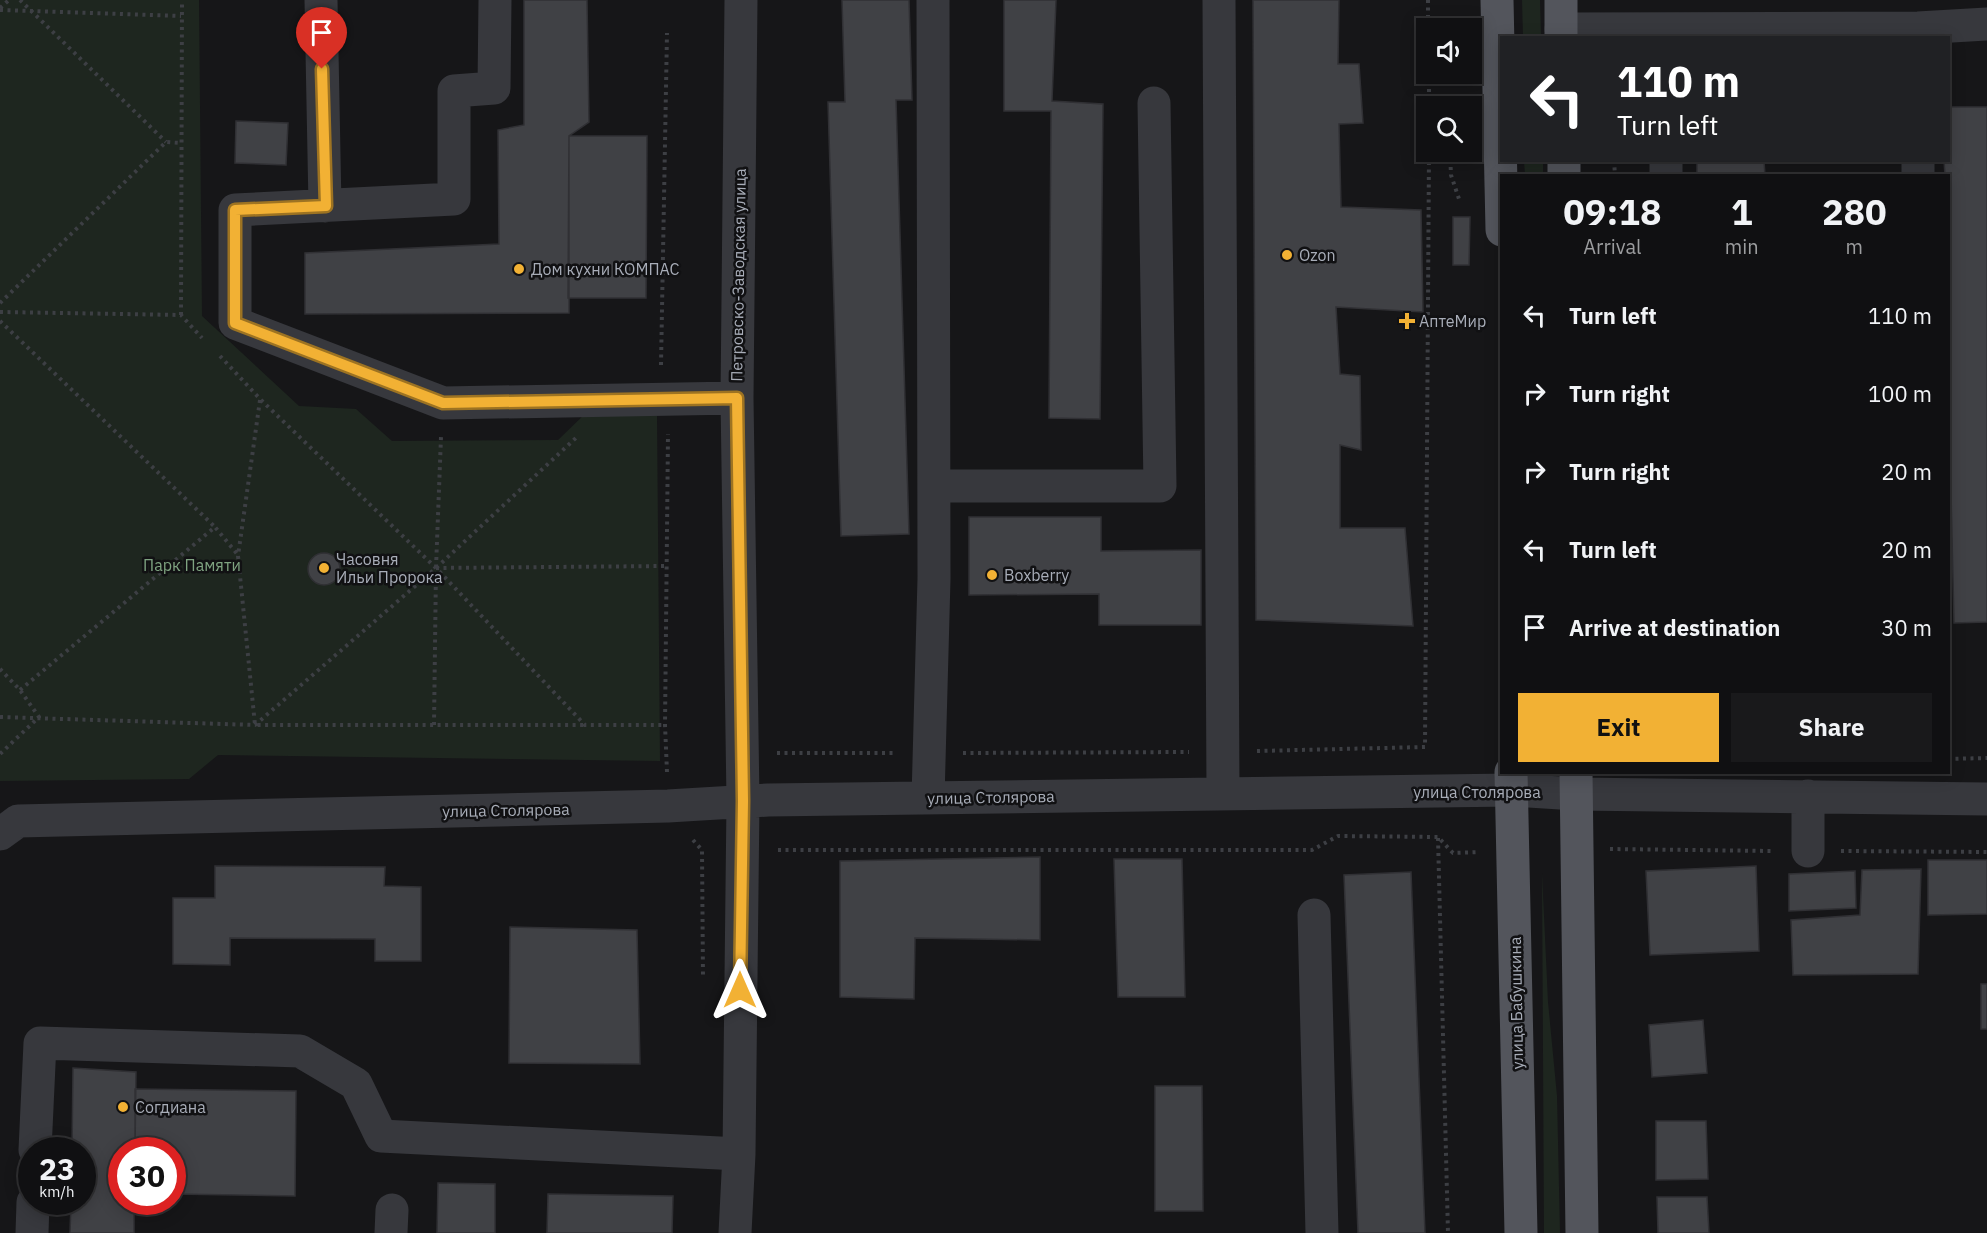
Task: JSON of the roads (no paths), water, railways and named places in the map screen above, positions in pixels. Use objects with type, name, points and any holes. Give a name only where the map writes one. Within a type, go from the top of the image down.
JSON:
[{"type":"main road","points":[[1497,0],[1500,138]]},
{"type":"main road","name":"улица Бабушкина","points":[[1512,781],[1521,1233]]},
{"type":"main road","points":[[1576,783],[1582,1233]]},
{"type":"street","points":[[321,0],[326,206]]},
{"type":"street","points":[[495,0],[494,88],[454,91],[454,199],[235,210],[235,323],[443,403],[737,398]]},
{"type":"street","name":"Петровско-Заводская улица","points":[[735,1233],[739,1154],[743,801],[737,398],[741,0]]},
{"type":"street","points":[[928,798],[934,579],[933,0]]},
{"type":"street","points":[[1219,0],[1222,794]]},
{"type":"street","points":[[1561,22],[1918,28],[1987,24]]},
{"type":"street","points":[[934,486],[1160,486],[1154,103]]},
{"type":"street","name":"улица Столярова","points":[[0,834],[18,821],[668,806],[743,801],[1222,794],[1512,781],[1808,796],[1927,785],[1987,799]]},
{"type":"street","points":[[1808,796],[1808,851]]},
{"type":"street","points":[[1314,915],[1322,1233]]},
{"type":"street","points":[[36,1137],[40,1043],[300,1051],[356,1084],[381,1136],[739,1154]]},
{"type":"street","points":[[32,1233],[33,1215]]},
{"type":"place","name":"Ozon","points":[[1287,255]]},
{"type":"place","name":"Дом кухни КОМПАС","points":[[519,269]]},
{"type":"place","name":"АптеМир","points":[[1407,321]]},
{"type":"place","name":"Часовня Ильи Пророка","points":[[324,568]]},
{"type":"place","name":"Boxberry","points":[[992,575]]},
{"type":"place","name":"Согдиана","points":[[123,1107]]},
{"type":"park label","name":"Парк Памяти","points":[[192,565]]}]
